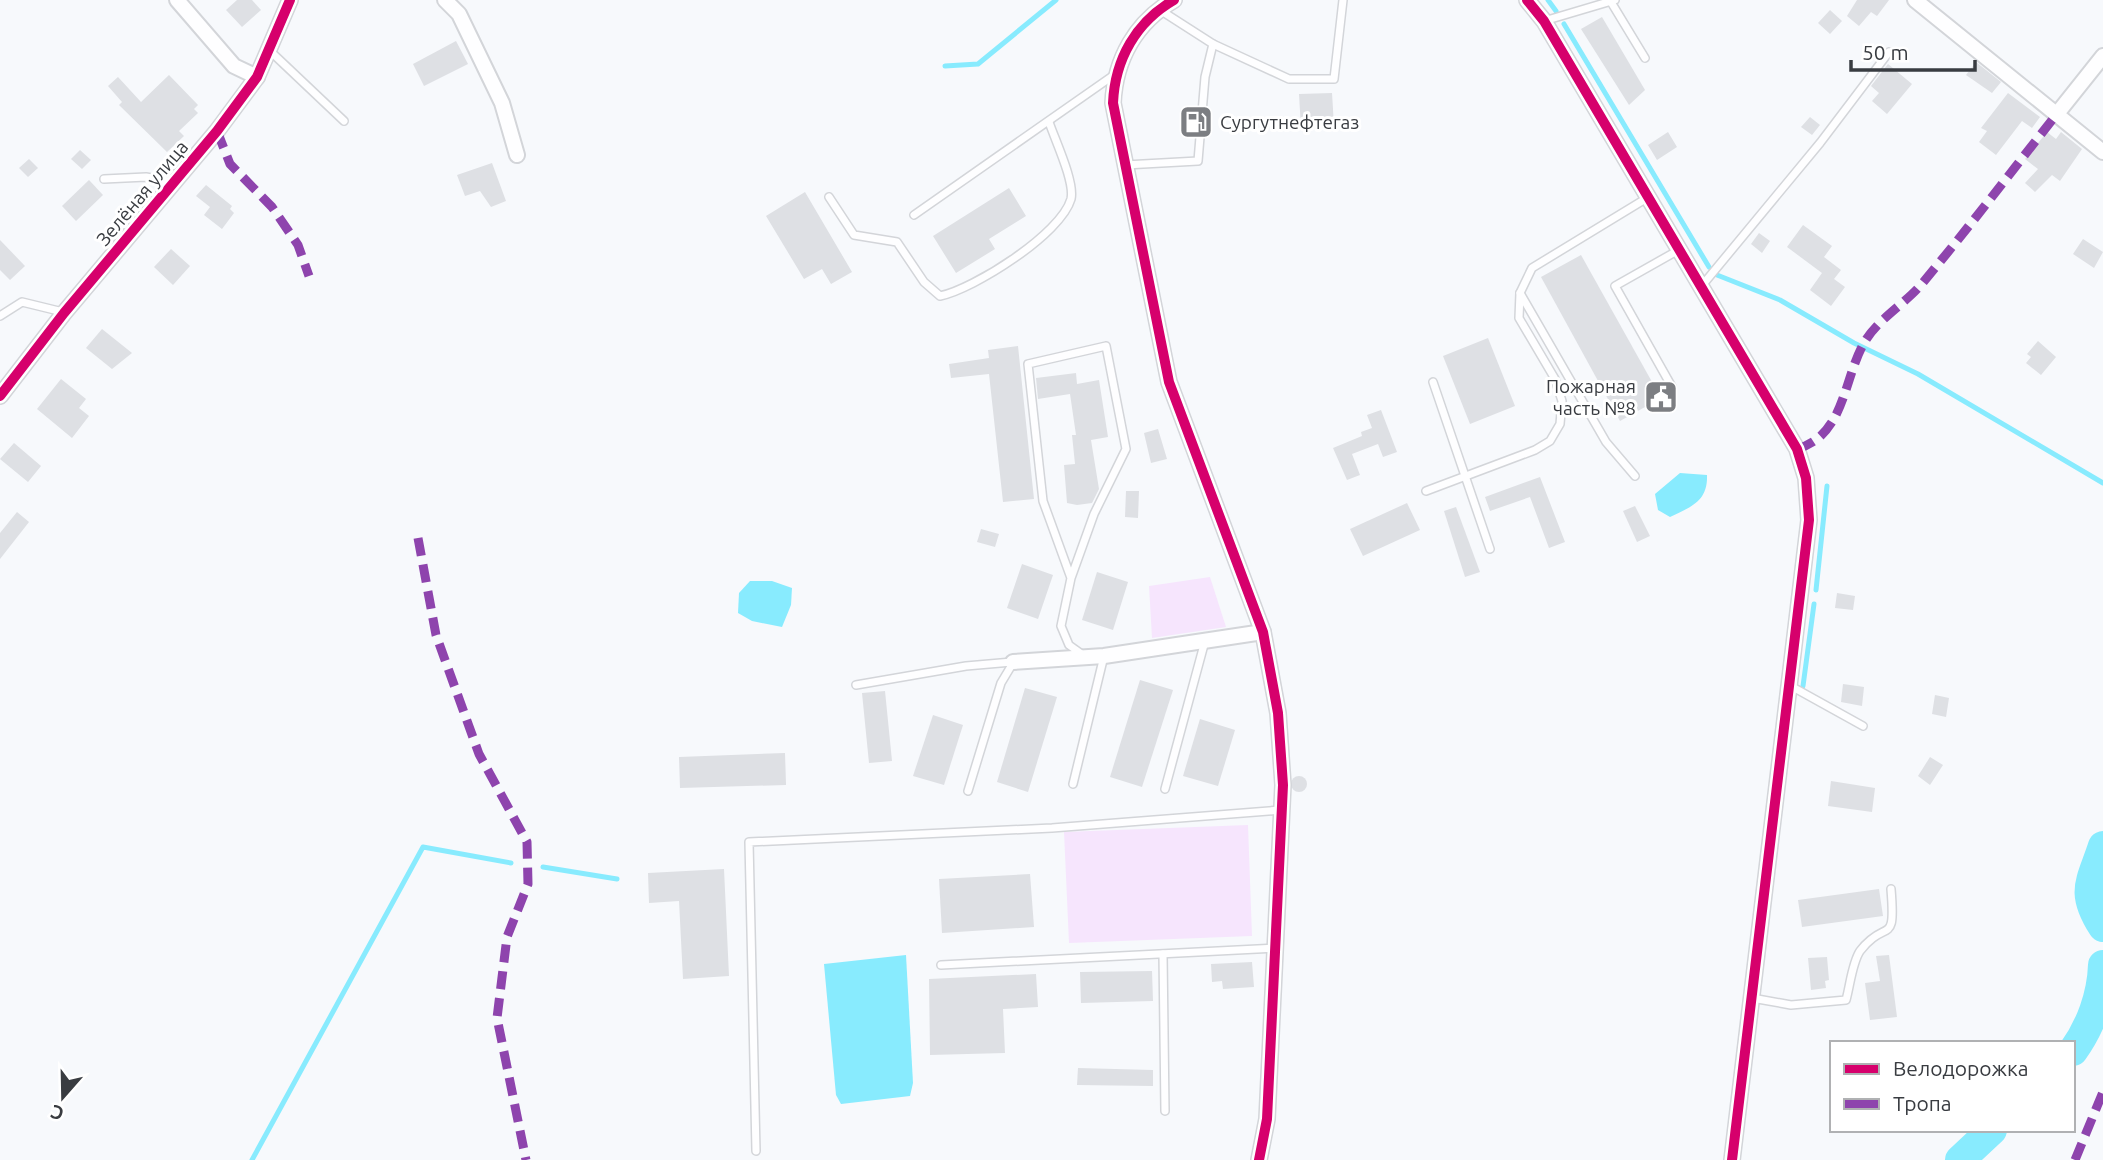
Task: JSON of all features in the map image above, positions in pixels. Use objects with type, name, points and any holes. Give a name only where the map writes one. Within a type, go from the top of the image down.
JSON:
[{"type":"street","points":[[177,0],[234,66],[257,77]]},
{"type":"street","name":"Зелёная улица","points":[[0,396],[64,313],[174,182],[257,77],[290,0]]},
{"type":"street","points":[[445,0],[459,14],[502,103],[517,155]]},
{"type":"street","points":[[1174,0],[1159,9],[1134,34],[1114,75],[1112,103],[1169,382],[1263,632],[1278,713],[1282,810],[1267,1119],[1259,1160]]},
{"type":"street","points":[[1527,0],[1544,21],[1677,251],[1797,449],[1806,478],[1809,520],[1732,1160]]},
{"type":"street","points":[[1915,0],[2103,152]]},
{"type":"street","points":[[2056,115],[2103,56]]},
{"type":"street","points":[[1013,662],[1104,656],[1263,632]]},
{"type":"lane","points":[[1159,9],[1213,44],[1289,79],[1334,79],[1343,0]]},
{"type":"lane","points":[[1544,21],[1613,1],[1645,58]]},
{"type":"lane","points":[[1125,165],[1198,161],[1205,77],[1213,44]]},
{"type":"lane","points":[[270,50],[344,121]]},
{"type":"lane","points":[[1699,288],[1820,143],[1889,52]]},
{"type":"lane","points":[[914,215],[1114,75]]},
{"type":"lane","points":[[829,197],[854,235],[897,243],[924,282],[940,296],[957,292],[1037,241],[1062,216],[1072,197],[1069,177],[1049,122]]},
{"type":"lane","points":[[104,179],[146,177],[174,182]]},
{"type":"lane","points":[[1426,492],[1535,450],[1550,441],[1560,424],[1562,401],[1555,379],[1519,318],[1520,293],[1532,268],[1647,198]]},
{"type":"lane","points":[[1672,387],[1615,286],[1677,251]]},
{"type":"lane","points":[[1520,293],[1606,442],[1635,476]]},
{"type":"lane","points":[[0,316],[22,302],[64,313]]},
{"type":"lane","points":[[1071,578],[1043,501],[1028,364],[1106,346],[1126,449],[1094,514],[1071,578],[1061,626],[1069,645],[1085,657]]},
{"type":"lane","points":[[1433,383],[1490,549]]},
{"type":"lane","points":[[1165,789],[1205,641]]},
{"type":"lane","points":[[1073,784],[1104,656]]},
{"type":"lane","points":[[856,685],[966,666],[1013,662]]},
{"type":"lane","points":[[968,791],[1001,683],[1013,662]]},
{"type":"lane","points":[[1789,685],[1863,726]]},
{"type":"lane","points":[[756,1151],[749,842],[1052,828],[1282,810]]},
{"type":"lane","points":[[1751,998],[1791,1005],[1846,1000],[1858,953],[1872,940],[1889,931],[1894,922],[1891,889]]},
{"type":"lane","points":[[941,965],[1275,948]]},
{"type":"lane","points":[[1163,954],[1165,1111]]},
{"type":"shaded area","points":[[1210,577],[1226,627],[1152,638],[1149,586]]},
{"type":"shaded area","points":[[1248,825],[1252,936],[1069,943],[1064,832]]},
{"type":"water","points":[[1680,473],[1707,475],[1707,484],[1697,502],[1670,517],[1658,510],[1655,494]]},
{"type":"water","points":[[750,581],[772,581],[792,588],[791,605],[782,627],[752,621],[738,613],[739,593]]},
{"type":"water","points":[[906,955],[913,1083],[910,1096],[841,1104],[836,1095],[824,964]]},
{"type":"building","points":[[237,0],[252,0],[261,10],[242,27],[226,10]]},
{"type":"building","points":[[1857,0],[1889,0],[1877,16],[1871,12],[1859,26],[1847,16]]},
{"type":"building","points":[[1830,10],[1842,21],[1830,34],[1818,23]]},
{"type":"building","points":[[1602,17],[1645,90],[1629,105],[1581,29]]},
{"type":"building","points":[[456,41],[468,64],[424,86],[413,64]]},
{"type":"building","points":[[1976,62],[2001,82],[1992,93],[1966,75]]},
{"type":"building","points":[[1888,64],[1912,84],[1887,114],[1872,101],[1879,93],[1871,86]]},
{"type":"building","points":[[169,75],[198,105],[194,109],[198,113],[179,131],[184,136],[167,152],[119,105],[122,102],[108,86],[118,77],[141,102]]},
{"type":"building","points":[[1332,93],[1334,126],[1301,128],[1299,94]]},
{"type":"building","points":[[2008,93],[2040,117],[2032,128],[2022,121],[1996,155],[1979,142],[1987,131],[1981,128]]},
{"type":"building","points":[[1810,117],[1820,125],[1812,135],[1801,127]]},
{"type":"building","points":[[1668,132],[1677,147],[1657,160],[1648,145]]},
{"type":"building","points":[[2047,132],[2056,139],[2061,132],[2082,149],[2060,181],[2052,175],[2035,192],[2025,183],[2038,169],[2025,159]]},
{"type":"building","points":[[80,150],[91,160],[82,169],[71,159]]},
{"type":"building","points":[[29,159],[38,168],[28,177],[19,168]]},
{"type":"building","points":[[492,163],[506,201],[491,207],[480,191],[465,196],[457,175]]},
{"type":"building","points":[[89,180],[103,195],[76,221],[62,206]]},
{"type":"building","points":[[206,185],[232,206],[230,209],[234,213],[222,229],[204,215],[210,207],[196,196]]},
{"type":"building","points":[[1009,188],[1026,216],[989,239],[995,249],[956,273],[933,236]]},
{"type":"building","points":[[805,192],[852,272],[831,284],[822,269],[804,279],[766,216]]},
{"type":"building","points":[[1803,225],[1832,246],[1824,257],[1841,270],[1834,279],[1845,287],[1831,306],[1810,290],[1822,273],[1787,247]]},
{"type":"building","points":[[1759,233],[1770,241],[1762,253],[1751,244]]},
{"type":"building","points":[[2083,239],[2103,252],[2094,268],[2073,254]]},
{"type":"building","points":[[0,240],[25,266],[10,280],[0,270]]},
{"type":"building","points":[[171,249],[190,266],[173,285],[154,267]]},
{"type":"building","points":[[1581,255],[1661,398],[1620,421],[1541,277]]},
{"type":"building","points":[[102,329],[132,353],[112,369],[86,348]]},
{"type":"building","points":[[1488,338],[1515,406],[1470,424],[1443,356]]},
{"type":"building","points":[[2038,341],[2056,357],[2041,375],[2026,363],[2031,357],[2027,354]]},
{"type":"building","points":[[1018,346],[1034,499],[1003,502],[989,374],[951,378],[949,364],[989,358],[988,350]]},
{"type":"building","points":[[1076,373],[1077,384],[1099,380],[1108,437],[1091,440],[1099,489],[1092,503],[1077,505],[1067,503],[1064,465],[1075,464],[1072,435],[1076,435],[1070,394],[1038,399],[1036,378]]},
{"type":"building","points":[[61,379],[86,399],[79,408],[89,416],[72,438],[37,409]]},
{"type":"building","points":[[1381,410],[1397,452],[1383,457],[1378,444],[1352,454],[1360,475],[1347,480],[1333,448],[1362,436],[1361,432],[1372,428],[1367,415]]},
{"type":"building","points":[[1158,429],[1167,459],[1151,463],[1144,433]]},
{"type":"building","points":[[14,443],[41,466],[28,482],[0,459]]},
{"type":"building","points":[[1540,477],[1565,542],[1549,548],[1530,497],[1490,511],[1485,497]]},
{"type":"building","points":[[1126,491],[1139,491],[1138,518],[1125,517]]},
{"type":"building","points":[[1407,503],[1420,530],[1363,556],[1350,529]]},
{"type":"building","points":[[1635,506],[1650,536],[1637,542],[1623,511]]},
{"type":"building","points":[[1456,507],[1480,572],[1465,577],[1444,511]]},
{"type":"building","points":[[17,512],[29,522],[0,559],[0,533]]},
{"type":"building","points":[[981,529],[999,534],[995,547],[977,542]]},
{"type":"building","points":[[1022,564],[1053,575],[1038,619],[1007,608]]},
{"type":"building","points":[[1097,572],[1128,582],[1113,630],[1082,620]]},
{"type":"building","points":[[1837,593],[1855,596],[1853,610],[1835,608]]},
{"type":"building","points":[[1140,680],[1173,690],[1142,787],[1110,777]]},
{"type":"building","points":[[1843,684],[1864,687],[1862,706],[1841,702]]},
{"type":"building","points":[[1025,688],[1057,697],[1028,792],[997,782]]},
{"type":"building","points":[[885,691],[892,761],[869,763],[862,693]]},
{"type":"building","points":[[1935,695],[1949,698],[1946,717],[1932,714]]},
{"type":"building","points":[[933,715],[963,725],[944,785],[913,776]]},
{"type":"building","points":[[1200,719],[1235,730],[1218,786],[1183,776]]},
{"type":"building","points":[[785,753],[786,785],[680,788],[679,757]]},
{"type":"building","points":[[1930,757],[1943,765],[1930,785],[1918,776]]},
{"type":"building","points":[[1296,776],[1302,776],[1307,784],[1305,790],[1296,792],[1291,787],[1291,781]]},
{"type":"building","points":[[1831,781],[1875,788],[1872,812],[1828,806]]},
{"type":"building","points":[[724,869],[729,976],[683,979],[679,901],[649,903],[648,873]]},
{"type":"building","points":[[1030,874],[1034,927],[942,933],[939,879]]},
{"type":"building","points":[[1879,889],[1883,916],[1802,927],[1798,900]]},
{"type":"building","points":[[1889,955],[1897,1017],[1870,1020],[1865,983],[1880,981],[1876,956]]},
{"type":"building","points":[[1827,957],[1829,980],[1825,981],[1826,988],[1811,990],[1808,958]]},
{"type":"building","points":[[1252,962],[1254,987],[1223,989],[1222,981],[1212,982],[1211,964]]},
{"type":"building","points":[[1152,971],[1153,1001],[1081,1003],[1080,972]]},
{"type":"building","points":[[1036,974],[1038,1007],[1003,1009],[1005,1053],[930,1055],[929,979]]},
{"type":"building","points":[[1078,1068],[1153,1070],[1153,1086],[1077,1085]]},
{"type":"waterway","points":[[945,66],[978,64],[1056,0]]},
{"type":"waterway","points":[[1548,0],[1556,11]]},
{"type":"waterway","points":[[1564,24],[1709,267]]},
{"type":"waterway","points":[[1717,275],[1780,300],[1854,343],[1918,374],[2103,483]]},
{"type":"waterway","points":[[1816,590],[1827,486]]},
{"type":"waterway","points":[[1803,686],[1814,604]]},
{"type":"waterway","points":[[2103,846],[2090,887],[2092,904],[2103,927]]},
{"type":"waterway","points":[[252,1160],[423,847],[511,863]]},
{"type":"waterway","points":[[543,867],[617,879]]},
{"type":"waterway","points":[[2075,1048],[2094,1010],[2103,965]]},
{"type":"waterway","points":[[1960,1160],[1990,1132]]},
{"type":"marked path","points":[[1797,449],[1813,442],[1825,432],[1834,419],[1857,358],[1869,335],[1920,286],[2056,115]]},
{"type":"marked path","points":[[217,131],[230,164],[272,207],[298,245],[309,276]]},
{"type":"marked path","points":[[418,538],[436,635],[479,754],[527,842],[528,884],[507,937],[497,1018],[526,1160]]},
{"type":"marked path","points":[[2075,1160],[2103,1092]]},
{"type":"cycle path","points":[[0,396],[64,313],[217,131],[257,77],[290,0]]},
{"type":"cycle path","points":[[1174,0],[1149,19],[1130,43],[1118,71],[1113,103],[1169,382],[1263,632],[1278,713],[1283,785],[1267,1119],[1259,1160]]},
{"type":"cycle path","points":[[1527,0],[1544,21],[1797,449],[1806,478],[1809,520],[1732,1160]]},
{"type":"place","name":"Сургутнефтегаз","points":[[1196,122]]},
{"type":"place","name":"Пожарная часть №8","points":[[1661,397]]}]
